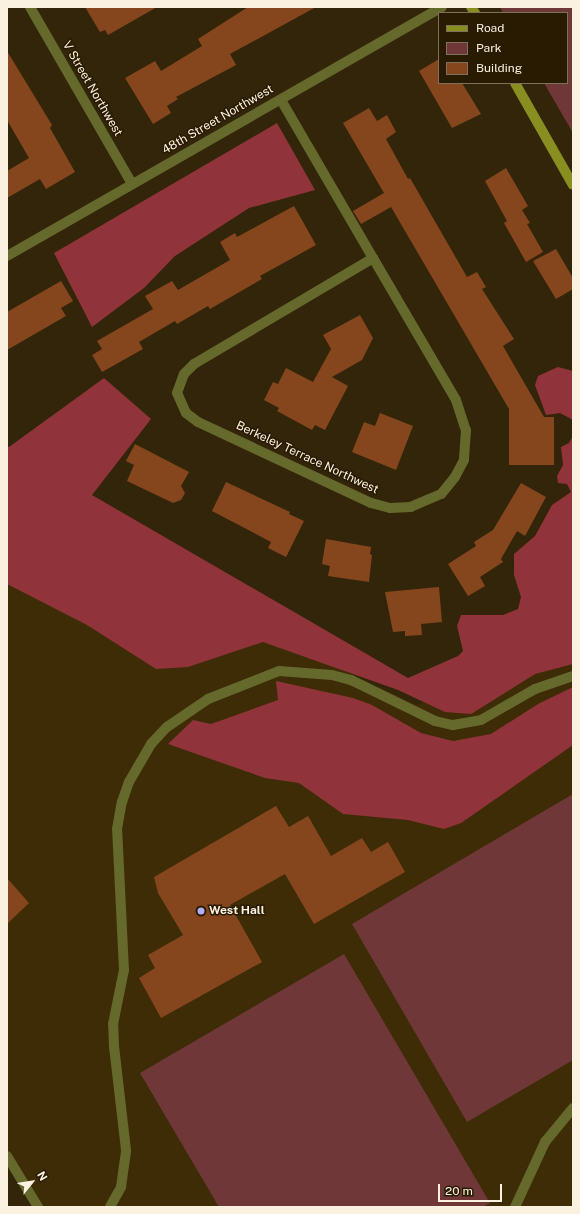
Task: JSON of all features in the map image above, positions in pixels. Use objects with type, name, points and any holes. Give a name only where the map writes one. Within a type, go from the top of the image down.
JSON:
[{"type":"street","name":"V Street Northwest","points":[[30,7],[132,184]]},
{"type":"street","name":"48th Street Northwest","points":[[7,256],[442,7]]},
{"type":"street","points":[[516,84],[573,185]]},
{"type":"street","name":"Berkeley Terrace Northwest","points":[[281,100],[456,400],[466,430],[464,460],[455,478],[441,494],[411,507],[390,508],[371,503],[198,422],[182,407],[177,393],[184,374],[194,364],[373,258]]},
{"type":"street","points":[[110,1207],[121,1187],[126,1150],[114,1047],[113,1024],[124,970],[117,854],[117,829],[122,802],[129,782],[151,744],[188,711],[208,699],[267,674],[290,671],[332,675],[351,680],[436,721],[453,725],[481,720],[535,689],[573,676]]},
{"type":"street","points":[[515,1207],[545,1142],[573,1108]]},
{"type":"street","points":[[7,1156],[38,1207]]},
{"type":"shaded area","points":[[277,123],[315,190],[249,208],[175,256],[144,288],[92,327],[54,253]]},
{"type":"shaded area","points":[[558,367],[573,371],[573,420],[560,413],[546,415],[535,385],[538,376]]},
{"type":"shaded area","points":[[104,378],[151,419],[92,495],[408,678],[458,656],[463,651],[457,626],[461,615],[503,615],[518,609],[521,597],[514,575],[514,554],[535,536],[552,505],[571,492],[567,484],[558,483],[557,476],[563,465],[561,447],[569,443],[573,436],[573,664],[535,674],[471,714],[445,712],[398,690],[263,642],[188,667],[156,669],[87,625],[7,584],[7,446],[9,447]]},
{"type":"shaded area","points":[[7,511],[417,705],[573,614],[573,1207],[38,1207],[7,1156]]},
{"type":"shaded area","points":[[276,681],[353,698],[372,705],[421,733],[453,741],[491,734],[538,704],[573,687],[573,745],[461,823],[444,829],[408,820],[343,814],[299,783],[265,778],[168,744],[193,720],[211,724],[278,700]]},
{"type":"green space","points":[[500,7],[573,7],[573,133],[545,84],[568,84],[568,12],[502,12]]},
{"type":"green space","points":[[573,794],[573,1060],[467,1122],[352,924]]},
{"type":"green space","points":[[344,954],[490,1203],[483,1207],[219,1207],[140,1073]]},
{"type":"building","points":[[85,7],[157,7],[108,35],[105,30],[100,32]]},
{"type":"building","points":[[248,7],[316,7],[230,54],[236,65],[176,97],[178,99],[167,106],[171,113],[153,124],[125,78],[155,61],[161,71],[202,46],[198,39]]},
{"type":"building","points":[[7,51],[52,125],[50,128],[75,172],[46,189],[40,179],[7,198],[7,171],[29,158],[7,120]]},
{"type":"building","points":[[438,60],[438,84],[463,84],[481,114],[452,128],[419,71]]},
{"type":"building","points":[[369,108],[377,121],[387,115],[396,132],[386,139],[408,179],[410,178],[467,277],[477,272],[486,287],[482,289],[514,339],[503,346],[544,417],[554,417],[554,465],[509,465],[509,409],[391,207],[361,224],[353,211],[384,193],[343,123]]},
{"type":"building","points":[[506,168],[528,206],[522,210],[530,223],[527,224],[543,252],[526,262],[504,223],[507,221],[485,181]]},
{"type":"building","points":[[294,206],[316,245],[260,276],[262,279],[210,309],[208,306],[177,324],[175,321],[139,342],[143,349],[102,372],[92,355],[102,349],[97,341],[153,309],[145,296],[172,281],[178,290],[230,260],[220,242],[235,233],[237,237]]},
{"type":"building","points":[[556,249],[573,278],[573,289],[556,299],[533,261]]},
{"type":"building","points":[[61,281],[73,301],[61,308],[66,316],[7,350],[7,312]]},
{"type":"building","points":[[360,315],[373,338],[362,360],[332,377],[348,386],[325,430],[315,425],[312,430],[277,411],[279,408],[264,400],[273,382],[278,384],[286,368],[313,382],[331,349],[323,335]]},
{"type":"building","points":[[380,413],[413,426],[396,470],[352,452],[364,422],[375,426]]},
{"type":"building","points":[[135,444],[189,472],[181,486],[185,493],[181,500],[173,503],[127,481],[134,465],[126,461]]},
{"type":"building","points":[[226,482],[290,512],[289,514],[304,521],[286,557],[268,548],[271,542],[212,511]]},
{"type":"building","points":[[521,483],[546,497],[525,536],[517,531],[501,559],[503,562],[480,577],[485,586],[468,596],[448,564],[476,546],[474,542],[493,530]]},
{"type":"building","points":[[326,539],[371,547],[370,554],[372,555],[369,582],[328,576],[330,566],[322,564]]},
{"type":"building","points":[[439,587],[442,622],[421,624],[422,635],[405,636],[405,631],[393,632],[385,592]]},
{"type":"building","name":"West Hall","points":[[276,806],[289,827],[308,816],[331,856],[362,838],[371,852],[388,842],[405,872],[314,924],[285,874],[230,905],[262,962],[161,1018],[139,978],[155,968],[148,955],[183,935],[158,893],[154,877]]},
{"type":"building","points":[[7,878],[29,903],[7,924]]},
{"type":"place","name":"West Hall","points":[[201,911]]}]
